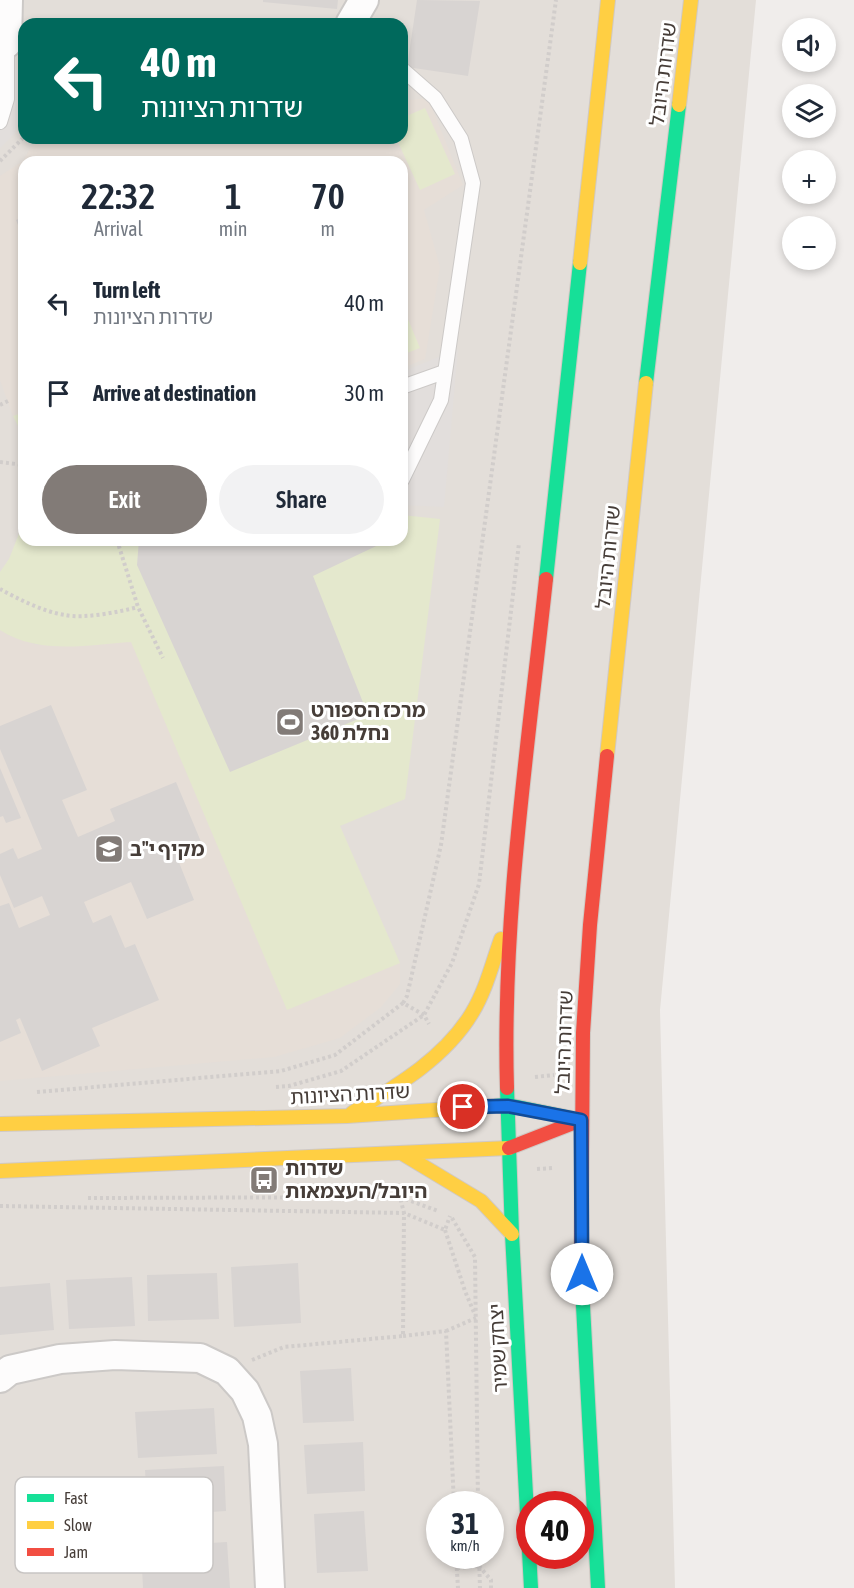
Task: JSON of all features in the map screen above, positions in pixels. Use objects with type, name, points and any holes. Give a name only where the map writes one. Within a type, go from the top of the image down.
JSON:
[{"type":"street","points":[[8,0],[10,43]]},
{"type":"street","points":[[354,18],[363,0]]},
{"type":"street","points":[[508,1106],[506,1050],[510,918],[608,0]]},
{"type":"street","name":"שדרות היובל","points":[[581,1120],[583,1033],[590,925],[639,439],[691,0]]},
{"type":"street","points":[[347,1116],[403,1082],[454,1039],[473,1011],[510,918]]},
{"type":"street","name":"שדרות הציונות","points":[[0,1124],[347,1116],[508,1106],[581,1120]]},
{"type":"street","name":"יצחק שמיר","points":[[508,1106],[512,1234],[531,1588]]},
{"type":"street","points":[[0,1171],[509,1148],[581,1120],[582,1274],[598,1588]]},
{"type":"street","points":[[404,1154],[481,1201],[512,1234]]},
{"type":"street","points":[[0,1378],[10,1370],[60,1359],[115,1355],[200,1358],[227,1371],[245,1391],[256,1416],[263,1444],[270,1588]]},
{"type":"lane","points":[[0,122],[8,99],[4,86],[10,43]]},
{"type":"lane","points":[[408,74],[435,98],[461,139],[473,183],[441,400],[408,468]]},
{"type":"lane","points":[[408,385],[444,372]]},
{"type":"path","points":[[35,1092],[281,1071],[335,1055],[403,1003],[407,996],[441,845],[556,0]]},
{"type":"path","points":[[0,161],[18,143]]},
{"type":"path","points":[[0,405],[8,401]]},
{"type":"path","points":[[0,462],[18,464]]},
{"type":"path","points":[[266,1087],[289,1086],[341,1071],[424,1014],[452,963],[478,884],[520,534]]},
{"type":"path","points":[[119,546],[138,607],[163,658]]},
{"type":"path","points":[[0,589],[18,599],[65,616],[114,614],[138,607]]},
{"type":"path","points":[[403,1003],[424,1014],[443,1049]]},
{"type":"path","points":[[403,1336],[404,1213],[400,1197],[404,1154]]},
{"type":"path","points":[[82,1198],[400,1197],[451,1215],[475,1257],[478,1491]]},
{"type":"path","points":[[0,1206],[404,1213],[445,1230]]},
{"type":"path","points":[[451,1215],[445,1230],[476,1318]]},
{"type":"path","points":[[227,1371],[284,1347],[446,1331],[476,1318]]},
{"type":"path","points":[[446,1331],[453,1491]]},
{"type":"path","points":[[457,1569],[458,1588]]},
{"type":"path","points":[[479,1569],[480,1588]]},
{"type":"path","points":[[482,1569],[491,1580],[491,1588]]},
{"type":"shaded area","points":[[0,0],[756,0],[660,1010],[675,1588],[0,1588]]},
{"type":"shaded area","points":[[0,69],[18,69],[18,123],[14,134],[0,148]]},
{"type":"shaded area","points":[[428,98],[463,185],[424,210],[440,267],[425,359],[408,366],[408,156],[26,156],[33,144],[408,144],[408,100]]},
{"type":"shaded area","points":[[18,164],[18,414],[13,416],[0,380],[0,176]]},
{"type":"shaded area","points":[[458,349],[444,507],[408,505],[408,370]]},
{"type":"shaded area","name":"מקיף י\"ב","points":[[0,630],[37,645],[131,641],[229,872],[340,826],[400,963],[400,984],[380,1008],[340,1038],[274,1057],[0,1081]]},
{"type":"green space","points":[[425,108],[455,174],[420,190],[408,164],[408,156],[404,156],[399,144],[408,144],[408,115]]},
{"type":"green space","points":[[408,319],[420,348],[408,353]]},
{"type":"green space","points":[[18,414],[18,426],[13,416]]},
{"type":"green space","name":"מרכז הספורט 360 נחלת","points":[[408,516],[440,519],[405,799],[340,826],[400,963],[287,1010],[131,642],[47,646],[15,638],[0,630],[0,572],[9,559],[18,536],[18,546],[408,546]]},
{"type":"building","points":[[263,0],[338,0],[337,9],[263,2]]},
{"type":"building","points":[[417,0],[480,1],[468,76],[408,67]]},
{"type":"building","points":[[139,546],[376,546],[313,576],[368,715],[230,772],[137,565]]},
{"type":"building","points":[[51,705],[87,790],[62,800],[78,837],[115,821],[110,809],[176,782],[204,849],[178,860],[194,900],[147,919],[131,882],[84,902],[93,923],[111,915],[125,948],[135,944],[159,1000],[92,1028],[100,1046],[42,1071],[20,1018],[16,1020],[21,1033],[0,1042],[0,906],[9,903],[19,928],[50,915],[42,896],[14,908],[0,875],[0,854],[13,848],[18,859],[42,849],[0,749],[0,726]]},
{"type":"building","points":[[0,768],[21,818],[6,823],[3,816],[0,817]]},
{"type":"building","points":[[298,1263],[301,1323],[234,1327],[231,1267]]},
{"type":"building","points":[[217,1273],[219,1319],[148,1321],[147,1275]]},
{"type":"building","points":[[132,1277],[135,1326],[69,1329],[66,1280]]},
{"type":"building","points":[[50,1283],[54,1330],[0,1335],[0,1287]]},
{"type":"building","points":[[351,1368],[354,1421],[303,1423],[300,1371]]},
{"type":"building","points":[[214,1408],[217,1454],[138,1458],[135,1412]]},
{"type":"building","points":[[363,1442],[365,1491],[307,1494],[304,1445]]},
{"type":"building","points":[[224,1466],[226,1511],[213,1512],[213,1477],[145,1477],[145,1470]]},
{"type":"building","points":[[364,1511],[368,1571],[317,1573],[314,1514]]},
{"type":"building","points":[[227,1542],[230,1588],[143,1588],[142,1573],[213,1573],[213,1543]]},
{"type":"traffic: fast","points":[[646,383],[679,105]]},
{"type":"traffic: fast","points":[[546,579],[580,263]]},
{"type":"traffic: fast","points":[[507,1088],[512,1234],[531,1588]]},
{"type":"traffic: fast","points":[[479,1107],[508,1105],[581,1120]]},
{"type":"traffic: fast","points":[[581,1268],[598,1588]]},
{"type":"traffic: slow","points":[[580,263],[608,0]]},
{"type":"traffic: slow","points":[[679,105],[691,0]]},
{"type":"traffic: slow","points":[[607,756],[646,383]]},
{"type":"traffic: slow","points":[[352,1113],[419,1070],[461,1029],[481,995],[501,939]]},
{"type":"traffic: slow","points":[[0,1124],[347,1116],[479,1107]]},
{"type":"traffic: slow","points":[[0,1171],[509,1148]]},
{"type":"traffic: slow","points":[[403,1154],[481,1201],[512,1234]]},
{"type":"traffic: jam","points":[[507,1088],[508,961],[512,897],[546,579]]},
{"type":"traffic: jam","points":[[581,1268],[583,1033],[590,925],[607,756]]},
{"type":"traffic: jam","points":[[509,1148],[581,1120]]},
{"type":"place","name":"מרכז הספורט 360 נחלת","points":[[290,722]]},
{"type":"place","name":"מקיף י\"ב","points":[[109,849]]},
{"type":"place","name":"שדרות היובל/העצמאות","points":[[264,1180]]},
{"type":"route","points":[[463,1107],[508,1106],[581,1120],[582,1274]]}]
